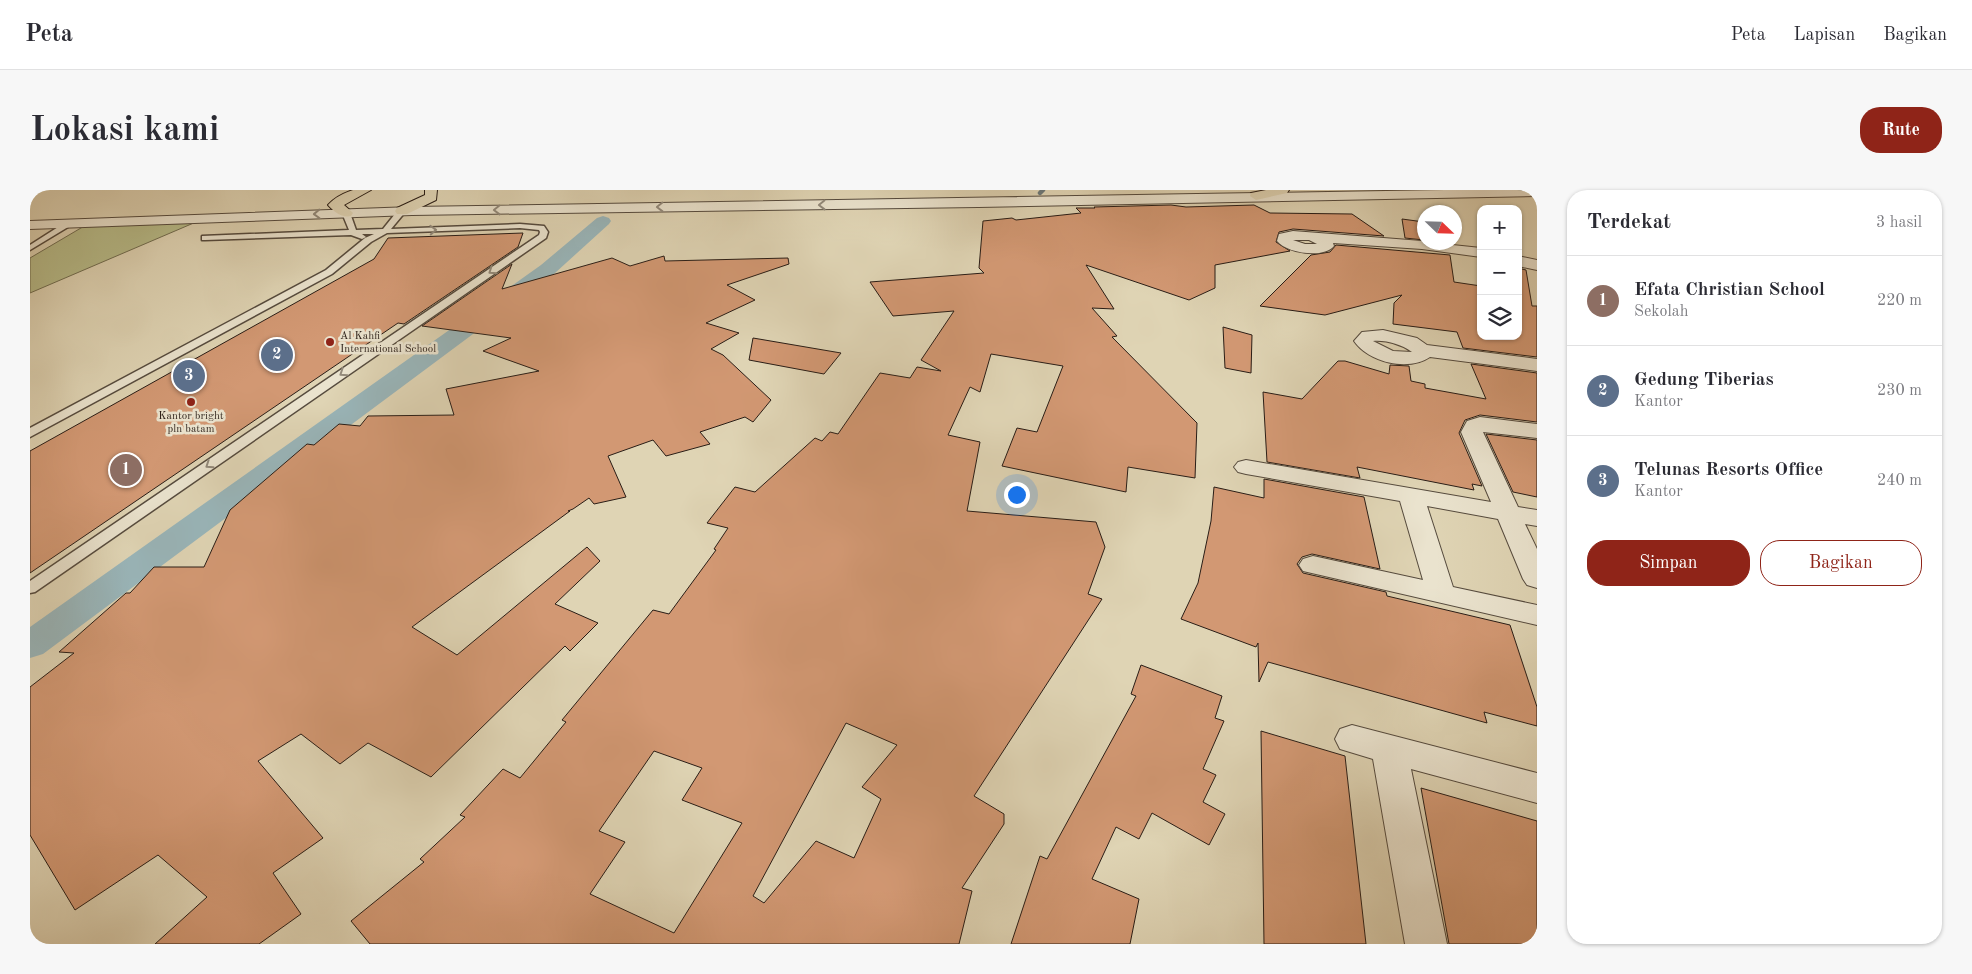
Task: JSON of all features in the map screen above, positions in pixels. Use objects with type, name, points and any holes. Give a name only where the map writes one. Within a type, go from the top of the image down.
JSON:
[{"type":"highway","points":[[346,213],[336,205],[348,196],[364,190]]},
{"type":"highway","points":[[402,211],[431,196],[431,190]]},
{"type":"highway","points":[[1256,196],[1283,190]]},
{"type":"street","points":[[30,225],[402,211],[988,203],[1256,196],[1537,192]]},
{"type":"street","points":[[1316,238],[1422,245],[1477,252]]},
{"type":"street","points":[[1522,262],[1537,265]]},
{"type":"street","points":[[1422,350],[1537,365]]},
{"type":"street","points":[[1537,431],[1480,424],[1472,429],[1537,579]]},
{"type":"street","points":[[1246,467],[1537,518]]},
{"type":"street","points":[[1411,496],[1441,594]]},
{"type":"street","points":[[1313,565],[1537,615]]},
{"type":"street","points":[[1352,739],[1537,788]]},
{"type":"street","points":[[1389,749],[1426,944]]},
{"type":"lane","points":[[30,433],[305,285],[348,258],[368,240],[384,232],[402,211]]},
{"type":"lane","points":[[346,213],[354,234],[368,240]]},
{"type":"lane","points":[[30,248],[69,224]]},
{"type":"lane","points":[[30,588],[543,236],[544,232],[541,228],[520,226],[354,234],[205,238]]},
{"type":"green space","points":[[196,222],[30,293],[30,258],[86,225]]},
{"type":"building","points":[[1254,205],[1270,213],[1352,214],[1384,236],[1293,229],[1279,232],[1276,242],[1290,251],[1215,265],[1215,288],[1189,300],[1086,265],[1114,309],[1092,308],[1117,336],[1112,337],[1197,423],[1195,478],[1128,467],[1126,492],[1002,466],[1017,428],[1037,432],[1063,366],[991,354],[980,392],[970,387],[948,435],[980,442],[967,511],[1096,522],[1105,547],[1088,594],[1102,599],[974,796],[1004,814],[1004,824],[962,888],[972,891],[959,944],[370,944],[351,921],[424,862],[420,859],[465,817],[460,815],[503,769],[520,778],[566,722],[562,720],[653,610],[669,614],[716,550],[714,549],[728,528],[707,523],[735,487],[755,492],[815,438],[822,441],[830,432],[838,434],[880,373],[910,378],[917,367],[941,371],[921,360],[954,311],[893,316],[870,282],[984,273],[979,268],[983,221],[1012,218],[1016,220],[1081,213],[1076,208]],"holes":[[[846,723],[897,745],[862,787],[881,799],[854,858],[816,841],[764,903],[753,896]],[[654,751],[702,768],[682,800],[742,823],[674,933],[590,894],[625,842],[599,831]]]},
{"type":"building","points":[[1402,219],[1417,221],[1417,239],[1405,238]]},
{"type":"building","points":[[523,233],[518,247],[404,324],[398,323],[30,573],[30,451],[374,259],[388,238]]},
{"type":"building","points":[[1336,245],[1450,255],[1454,282],[1477,285],[1477,340],[1522,340],[1522,269],[1526,270],[1532,306],[1537,306],[1537,357],[1463,348],[1457,332],[1393,324],[1394,303],[1402,295],[1325,315],[1260,306],[1311,255],[1330,252]]},
{"type":"building","points":[[664,256],[665,261],[788,258],[789,264],[727,285],[755,300],[706,323],[739,333],[711,349],[723,355],[771,400],[753,422],[745,417],[700,432],[710,444],[666,456],[653,440],[608,456],[626,497],[594,504],[589,498],[568,511],[570,511],[412,627],[457,655],[587,547],[600,561],[555,604],[598,623],[570,651],[565,646],[431,777],[368,743],[340,764],[301,734],[258,761],[323,838],[273,873],[301,914],[259,944],[155,944],[207,897],[158,855],[75,910],[30,835],[30,687],[74,653],[59,652],[126,593],[130,593],[154,567],[204,567],[230,510],[307,444],[314,445],[339,424],[360,426],[368,416],[454,415],[446,389],[539,371],[483,351],[511,338],[422,326],[512,264],[502,289],[612,258],[630,266]]},
{"type":"building","points":[[1223,327],[1252,335],[1251,373],[1225,368]]},
{"type":"building","points":[[753,338],[841,353],[824,374],[749,360]]},
{"type":"building","points":[[1338,361],[1345,361],[1389,374],[1390,365],[1409,366],[1411,381],[1425,384],[1425,388],[1486,399],[1471,364],[1537,373],[1537,422],[1480,415],[1465,420],[1459,433],[1482,486],[1472,484],[1474,490],[1357,467],[1360,478],[1267,462],[1263,392],[1302,399]]},
{"type":"building","points":[[1486,434],[1537,440],[1537,497],[1513,492]]},
{"type":"building","points":[[1264,479],[1364,497],[1380,569],[1312,554],[1302,557],[1297,564],[1303,573],[1386,592],[1387,596],[1510,625],[1537,707],[1537,726],[1484,712],[1487,723],[1268,662],[1259,682],[1258,643],[1256,647],[1181,619],[1198,583],[1211,521],[1214,487],[1264,498]]},
{"type":"building","points":[[1141,665],[1222,696],[1215,718],[1224,721],[1203,769],[1216,775],[1203,802],[1225,814],[1209,845],[1152,813],[1139,839],[1116,827],[1092,879],[1139,899],[1130,944],[1011,944],[1040,856],[1047,859],[1136,696],[1131,694]]},
{"type":"building","points":[[1261,731],[1345,756],[1366,944],[1264,944]]},
{"type":"building","points":[[1421,788],[1537,821],[1537,944],[1449,944]]},
{"type":"waterway","points":[[1040,193],[1043,190]]},
{"type":"waterway","points":[[30,645],[548,269],[603,221]]},
{"type":"place","name":"Al Kahfi International School","points":[[330,342]]},
{"type":"place","name":"Gedung Tiberias","points":[[277,355]]},
{"type":"place","name":"Telunas Resorts Office","points":[[189,376]]},
{"type":"place","name":"Kantor bright pln batam","points":[[191,402]]},
{"type":"place","name":"Efata Christian School","points":[[126,470]]}]
